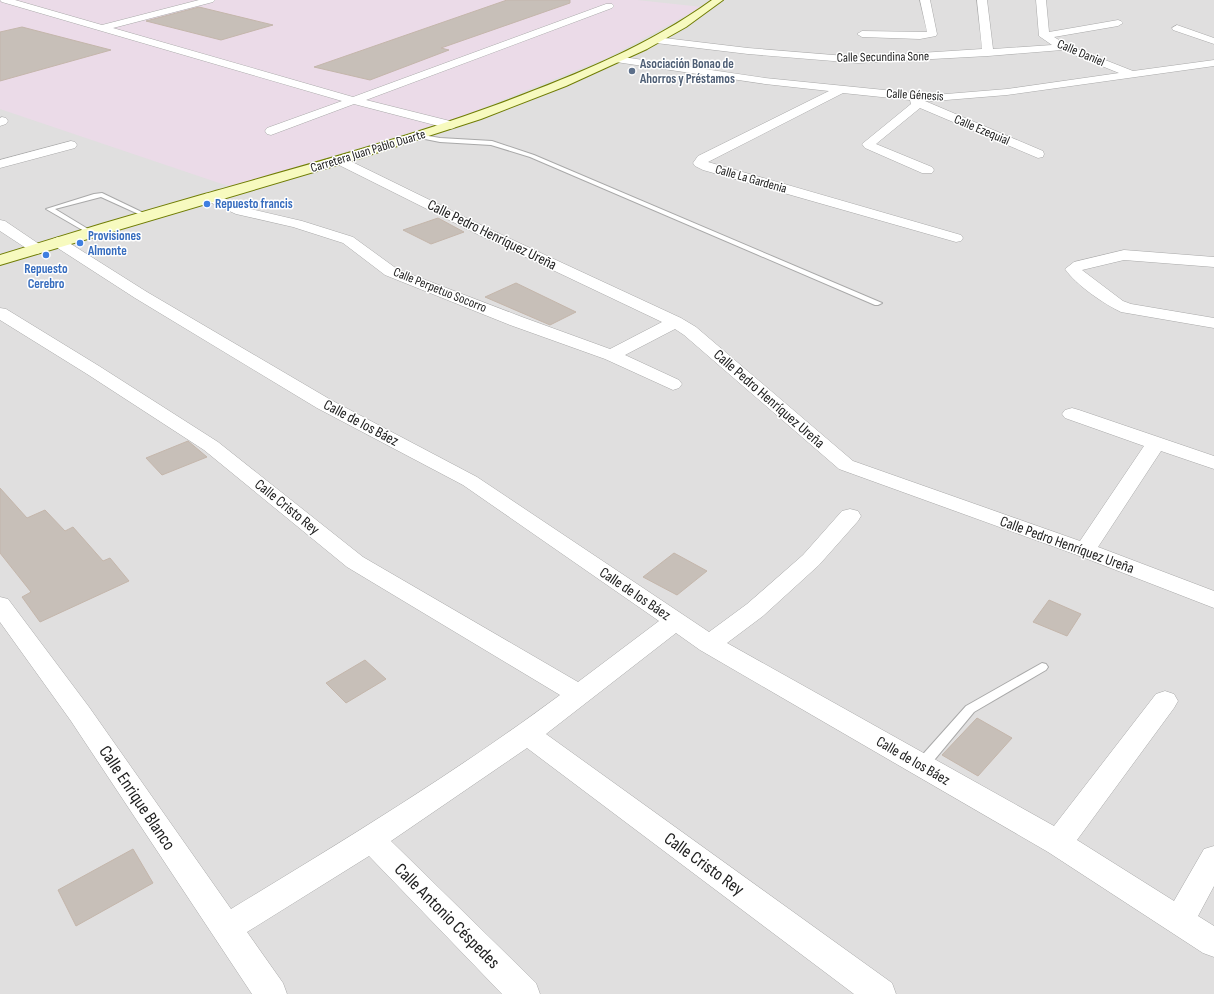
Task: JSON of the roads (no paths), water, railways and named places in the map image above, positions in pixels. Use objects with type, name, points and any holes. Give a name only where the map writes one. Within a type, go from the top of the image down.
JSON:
[{"type":"main road","name":"Carretera Juan Pablo Duarte","points":[[0,260],[340,160],[450,125],[528,97],[656,40],[707,9],[718,0]]},
{"type":"street","points":[[5,0],[356,100],[450,125]]},
{"type":"street","points":[[101,28],[210,0]]},
{"type":"street","points":[[862,34],[920,36],[932,34],[925,0]]},
{"type":"street","points":[[982,0],[988,53]]},
{"type":"street","name":"Calle Daniel","points":[[1041,0],[1044,36],[1063,47],[1130,74]]},
{"type":"street","points":[[271,131],[609,6]]},
{"type":"street","points":[[1044,36],[1118,23]]},
{"type":"street","points":[[1177,28],[1214,41]]},
{"type":"street","name":"Calle Secundina Sone","points":[[656,40],[748,51],[858,60],[988,53],[1063,47]]},
{"type":"street","name":"Calle Génesis","points":[[616,59],[757,80],[905,96],[958,97],[1007,92],[1214,63]]},
{"type":"street","name":"Calle La Gardenia","points":[[842,89],[703,159],[700,163],[708,167],[956,238]]},
{"type":"street","name":"Calle Ezequial","points":[[905,96],[1038,154]]},
{"type":"street","points":[[919,102],[868,144],[927,170]]},
{"type":"street","points":[[0,164],[71,145]]},
{"type":"street","name":"Calle Pedro Henríquez Ureña","points":[[340,160],[482,231],[675,322],[690,331],[846,465],[1085,550],[1214,600]]},
{"type":"street","name":"Calle Perpetuo Socorro","points":[[210,197],[241,211],[297,224],[348,240],[391,272],[516,321],[611,355],[673,384]]},
{"type":"street","points":[[0,224],[37,249]]},
{"type":"street","name":"Calle de los Báez","points":[[58,242],[141,295],[324,404],[470,481],[709,644],[1058,843],[1214,943]]},
{"type":"street","points":[[1214,262],[1137,255],[1124,256],[1079,265],[1074,269],[1078,274],[1117,304],[1127,308],[1214,323]]},
{"type":"street","name":"Calle Cristo Rey","points":[[0,313],[94,370],[211,446],[355,562],[579,694]]},
{"type":"street","points":[[611,355],[675,322]]},
{"type":"street","points":[[1072,414],[1214,463]]},
{"type":"street","points":[[1085,550],[1156,443]]},
{"type":"street","points":[[709,644],[755,610],[811,560],[850,516]]},
{"type":"street","name":"Calle Enrique Blanco","points":[[0,605],[80,714],[271,994]]},
{"type":"street","points":[[226,929],[371,839],[527,734],[675,621]]},
{"type":"street","points":[[1058,843],[1165,701]]},
{"type":"street","name":"Calle Cristo Rey","points":[[527,734],[880,994]]},
{"type":"street","name":"Calle Antonio Céspedes","points":[[371,839],[524,994]]},
{"type":"street","points":[[1179,921],[1214,858]]},
{"type":"lane","points":[[417,136],[440,140],[492,143],[532,156],[878,303]]},
{"type":"lane","points":[[91,233],[49,209],[92,195],[102,195],[147,216]]},
{"type":"lane","points":[[921,766],[970,709],[1042,667]]},
{"type":"place","name":"Asociación Bonao de Ahorros y Préstamos","points":[[632,71]]},
{"type":"place","name":"Repuesto francis","points":[[207,204]]},
{"type":"place","name":"Provisiones Almonte","points":[[80,243]]},
{"type":"place","name":"Repuesto Cerebro","points":[[46,255]]}]
